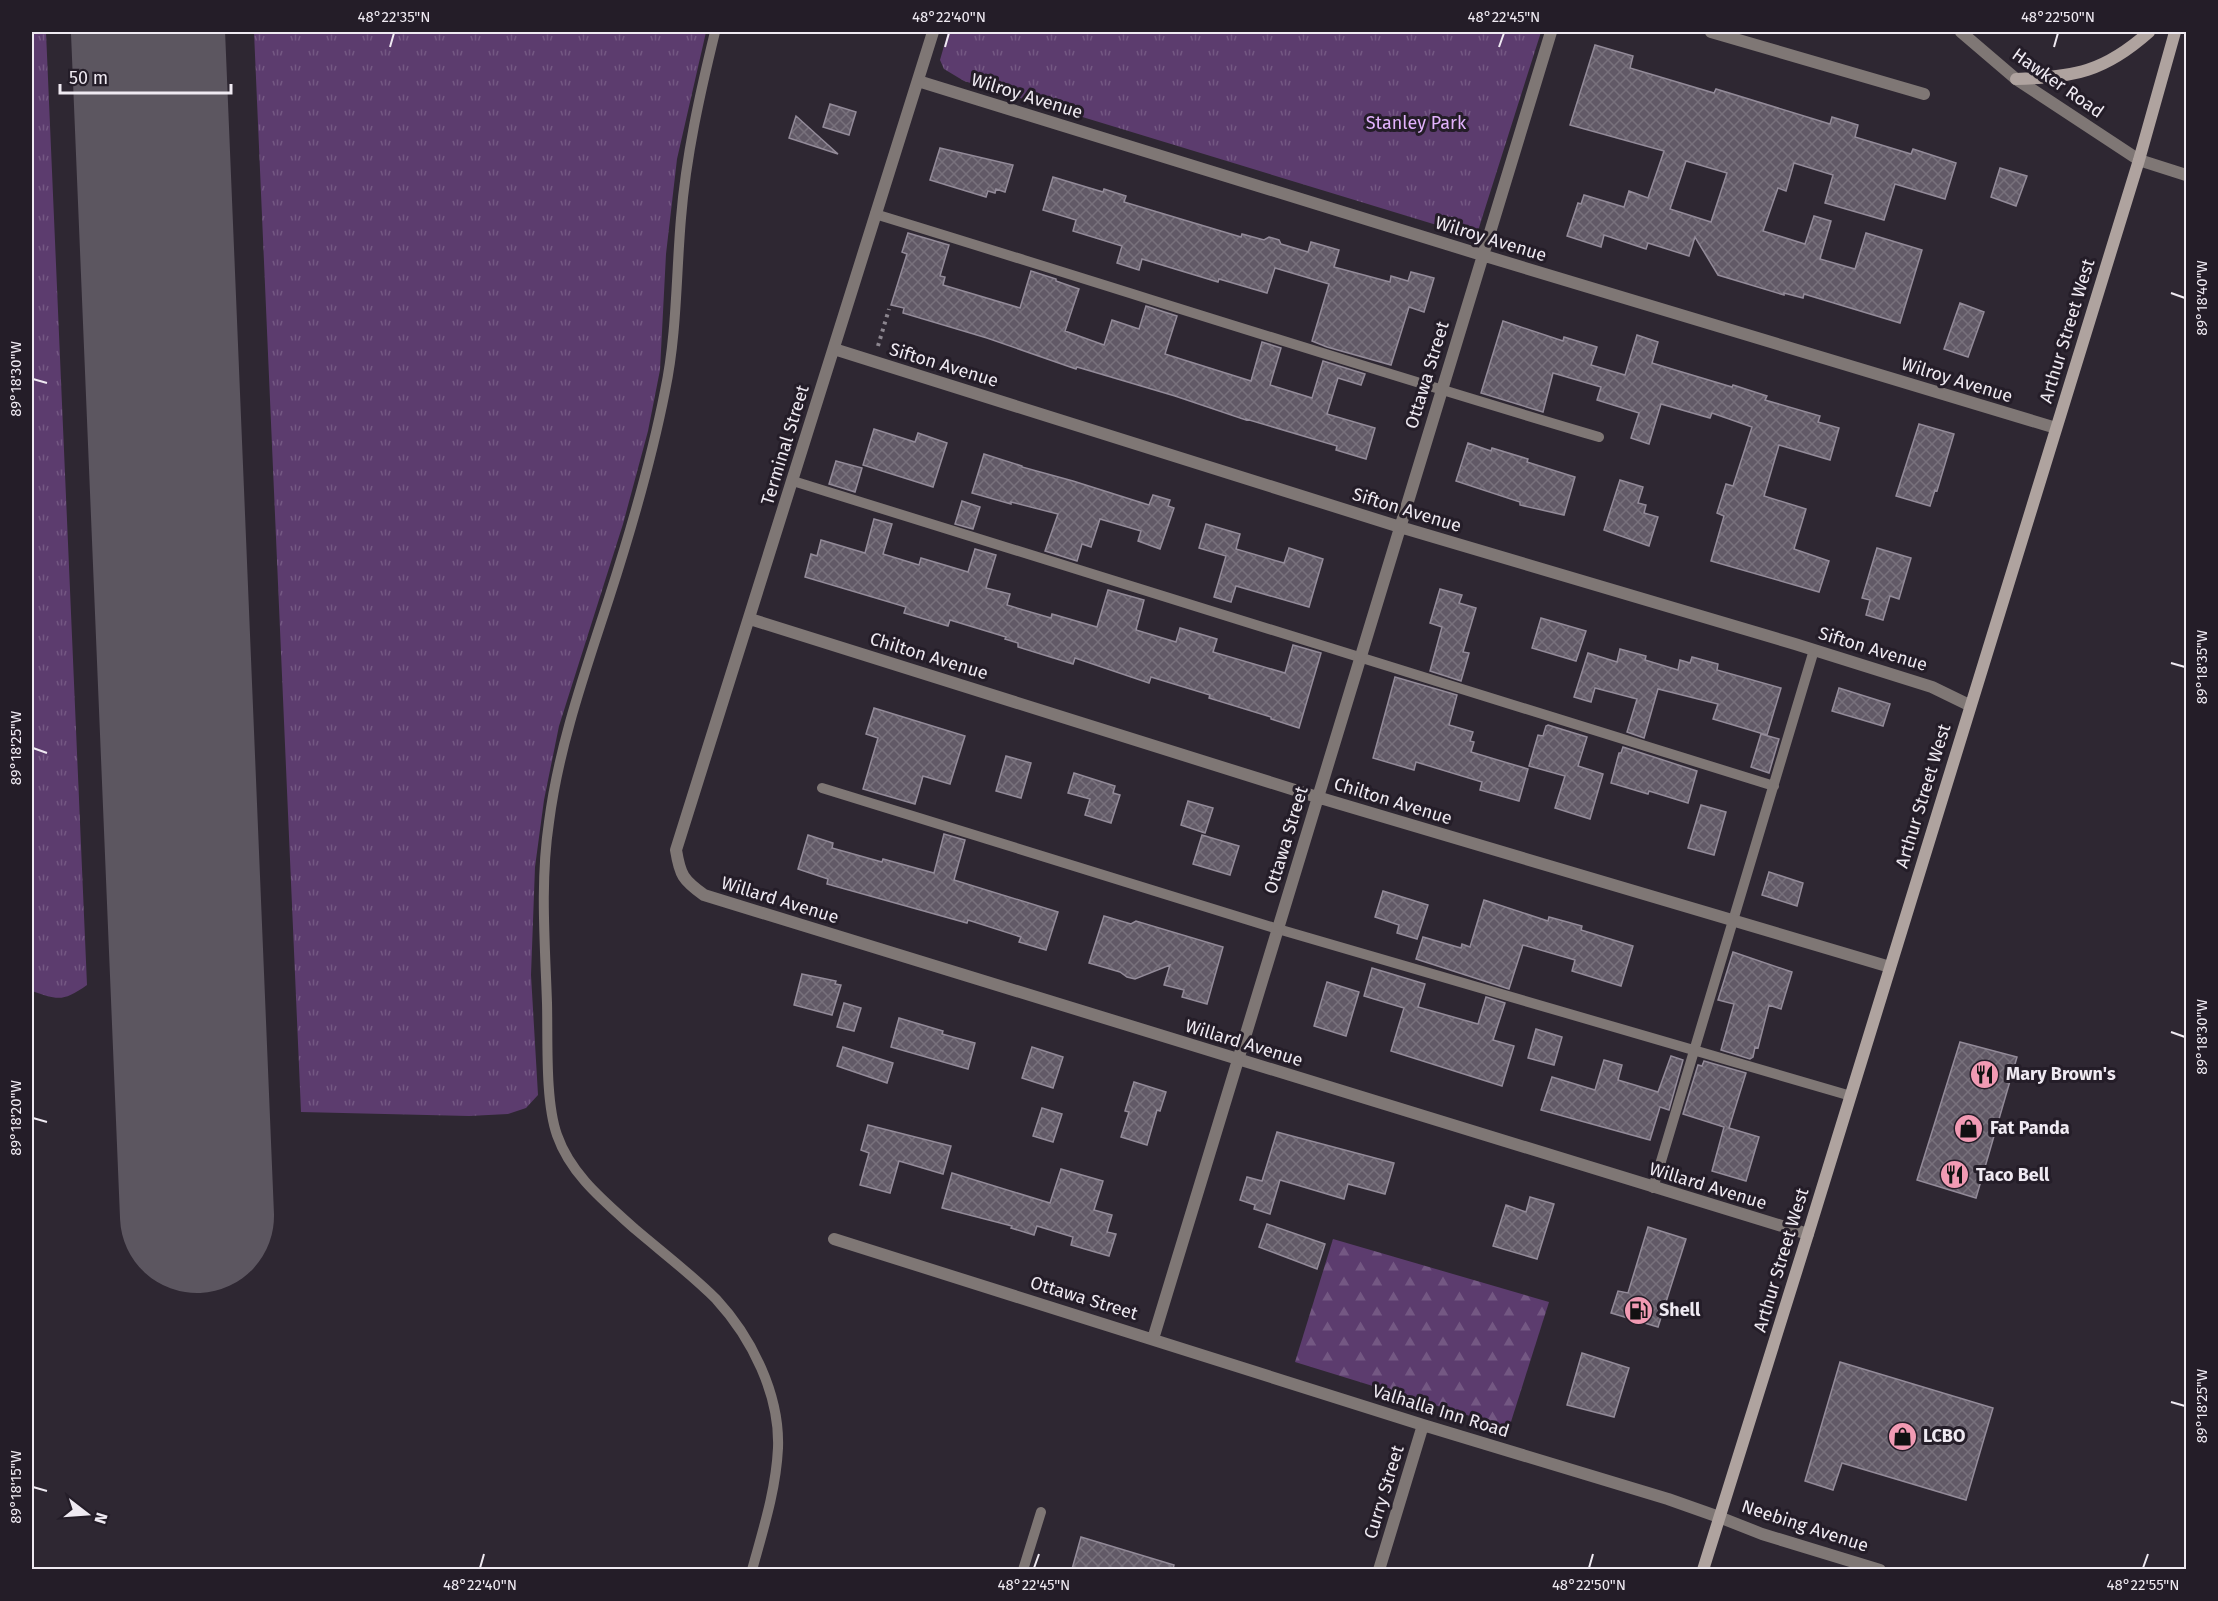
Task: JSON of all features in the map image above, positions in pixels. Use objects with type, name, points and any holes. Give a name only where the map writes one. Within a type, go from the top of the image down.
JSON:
[{"type":"main road","points":[[2016,79],[2058,77],[2094,68],[2126,52],[2149,32]]},
{"type":"main road","name":"Arthur Street West","points":[[1703,1569],[1809,1234],[2139,160],[2175,32]]},
{"type":"street","name":"Terminal Street","points":[[679,870],[676,850],[933,32]]},
{"type":"street","name":"Ottawa Street","points":[[834,1239],[1153,1339],[1551,32]]},
{"type":"street","points":[[1711,32],[1924,94]]},
{"type":"street","name":"Hawker Road","points":[[1961,32],[2016,79],[2139,160],[2187,175]]},
{"type":"street","name":"Wilroy Avenue","points":[[918,81],[1482,255],[2056,428]]},
{"type":"street","name":"Sifton Avenue","points":[[834,349],[1400,527],[1814,650],[1932,687],[1970,705]]},
{"type":"street","name":"Chilton Avenue","points":[[750,619],[1317,796],[1890,967]]},
{"type":"street","name":"Willard Avenue","points":[[679,870],[689,884],[704,895],[1809,1234]]},
{"type":"street","name":"Valhalla Inn Road","points":[[1153,1339],[1719,1516]]},
{"type":"street","name":"Curry Street","points":[[1379,1569],[1423,1425]]},
{"type":"street","name":"Neebing Avenue","points":[[1719,1516],[1762,1534],[1880,1569]]},
{"type":"lane","points":[[715,32],[688,164],[681,217],[675,327],[665,395],[637,509],[580,682],[560,762],[549,822],[543,883],[550,1094],[556,1134],[577,1175],[714,1298],[738,1326],[759,1363],[774,1407],[778,1446],[771,1503],[752,1569]]},
{"type":"lane","points":[[875,214],[1441,391],[1599,437]]},
{"type":"lane","points":[[793,481],[1774,786]]},
{"type":"lane","points":[[1653,1188],[1814,650]]},
{"type":"lane","points":[[822,788],[1278,929],[1851,1096]]},
{"type":"lane","points":[[1023,1569],[1041,1512]]},
{"type":"path","points":[[873,361],[889,309]]},
{"type":"green space","points":[[32,32],[46,32],[87,985],[60,998],[32,991]]},
{"type":"green space","points":[[254,32],[706,32],[677,159],[666,254],[660,370],[648,431],[623,524],[559,726],[544,800],[535,867],[531,975],[538,1095],[526,1108],[508,1114],[469,1116],[301,1112]]},
{"type":"green space","name":"Stanley Park","points":[[948,32],[1541,32],[1476,237],[964,81],[944,69],[940,60]]},
{"type":"green space","points":[[1333,1239],[1549,1302],[1509,1428],[1295,1362]]},
{"type":"building","points":[[1595,45],[1633,56],[1630,68],[1714,93],[1716,89],[1830,124],[1832,117],[1858,125],[1855,137],[1911,154],[1913,149],[1956,163],[1945,199],[1895,184],[1884,220],[1825,203],[1833,175],[1794,163],[1786,191],[1778,188],[1763,231],[1805,244],[1814,216],[1831,221],[1820,259],[1855,269],[1866,233],[1922,250],[1900,323],[1804,294],[1803,298],[1784,293],[1784,295],[1718,275],[1695,237],[1689,256],[1648,243],[1646,249],[1604,235],[1601,247],[1567,236],[1578,203],[1581,204],[1584,195],[1624,207],[1629,191],[1648,198],[1664,151],[1570,125]],"holes":[[[1686,161],[1727,173],[1711,222],[1670,209]]]},
{"type":"building","points":[[830,104],[856,112],[849,135],[823,127]]},
{"type":"building","points":[[796,116],[838,154],[789,138]]},
{"type":"building","points":[[940,148],[1013,165],[1005,192],[996,189],[995,193],[988,191],[986,197],[930,180]]},
{"type":"building","points":[[2000,168],[2027,176],[2016,206],[1991,197]]},
{"type":"building","points":[[1053,177],[1103,192],[1104,189],[1126,196],[1124,202],[1241,237],[1242,234],[1264,240],[1269,237],[1279,240],[1281,244],[1308,252],[1311,242],[1339,250],[1334,267],[1390,282],[1391,276],[1408,281],[1411,272],[1434,278],[1424,312],[1409,307],[1391,365],[1327,347],[1312,341],[1329,284],[1275,268],[1267,293],[1219,279],[1218,282],[1142,259],[1139,270],[1117,263],[1122,246],[1073,231],[1076,220],[1043,210]]},
{"type":"building","points":[[908,233],[949,245],[940,276],[945,277],[943,285],[1020,308],[1031,271],[1079,289],[1065,331],[1104,345],[1112,320],[1139,329],[1146,306],[1177,316],[1165,354],[1251,381],[1262,342],[1281,348],[1270,385],[1312,398],[1323,361],[1365,374],[1361,385],[1338,378],[1327,414],[1375,428],[1366,459],[1336,450],[1337,446],[1077,367],[1076,369],[987,338],[903,313],[904,308],[891,305],[907,254],[902,252]]},
{"type":"building","points":[[1960,303],[1984,312],[1968,357],[1944,349]]},
{"type":"building","points":[[1503,321],[1563,341],[1564,337],[1597,347],[1591,365],[1625,375],[1637,335],[1658,342],[1652,363],[1767,396],[1765,400],[1820,416],[1818,422],[1839,428],[1830,460],[1779,445],[1764,496],[1806,509],[1794,549],[1829,561],[1819,592],[1711,561],[1724,516],[1717,513],[1726,484],[1733,486],[1752,427],[1712,413],[1710,418],[1661,404],[1649,444],[1631,438],[1639,413],[1597,400],[1601,387],[1553,373],[1543,412],[1481,393]]},
{"type":"building","points":[[1919,424],[1954,434],[1937,491],[1935,490],[1930,506],[1896,496]]},
{"type":"building","points":[[874,429],[915,442],[918,433],[947,443],[933,487],[863,465]]},
{"type":"building","points":[[1468,443],[1491,451],[1492,448],[1528,459],[1527,462],[1575,477],[1564,515],[1520,505],[1520,502],[1456,481]]},
{"type":"building","points":[[984,454],[1149,505],[1153,495],[1170,500],[1168,506],[1174,508],[1160,549],[1138,541],[1141,531],[1100,519],[1091,547],[1082,544],[1077,561],[1045,551],[1058,514],[972,493]]},
{"type":"building","points":[[836,461],[862,468],[855,492],[829,484]]},
{"type":"building","points":[[1620,480],[1643,487],[1638,503],[1646,505],[1644,513],[1658,517],[1649,546],[1604,530]]},
{"type":"building","points":[[962,501],[980,507],[973,529],[955,524]]},
{"type":"building","points":[[874,519],[892,524],[883,554],[919,565],[921,558],[968,572],[975,549],[996,555],[986,588],[1010,594],[1007,605],[1051,618],[1052,614],[1097,627],[1108,590],[1144,600],[1136,630],[1176,642],[1180,628],[1217,639],[1213,652],[1285,673],[1293,645],[1321,653],[1299,728],[1209,698],[1210,695],[1151,677],[1149,683],[1075,658],[1073,664],[1018,647],[1018,643],[1005,639],[1006,637],[950,620],[948,626],[904,613],[906,607],[805,577],[811,554],[817,556],[821,540],[865,553]]},
{"type":"building","points":[[1206,524],[1240,534],[1236,549],[1284,563],[1289,548],[1323,559],[1309,607],[1236,586],[1231,602],[1214,597],[1226,556],[1199,548]]},
{"type":"building","points":[[1877,548],[1911,558],[1899,599],[1890,596],[1883,620],[1866,615],[1870,600],[1862,598]]},
{"type":"building","points":[[1440,589],[1462,595],[1459,603],[1476,608],[1463,652],[1469,653],[1461,681],[1430,671],[1442,627],[1430,623]]},
{"type":"building","points":[[1541,618],[1586,631],[1576,661],[1532,648]]},
{"type":"building","points":[[1620,649],[1646,656],[1645,660],[1678,670],[1680,660],[1690,663],[1692,657],[1718,664],[1717,670],[1781,688],[1767,735],[1713,719],[1718,704],[1658,689],[1644,738],[1627,732],[1637,699],[1595,688],[1591,702],[1574,697],[1588,653],[1617,662]]},
{"type":"building","points":[[1395,677],[1457,695],[1449,725],[1473,732],[1470,741],[1474,742],[1471,752],[1528,769],[1519,801],[1480,790],[1482,782],[1416,762],[1414,770],[1373,758]]},
{"type":"building","points":[[1839,688],[1890,704],[1883,726],[1832,711]]},
{"type":"building","points":[[874,708],[965,736],[950,784],[923,776],[915,804],[863,789],[878,738],[866,734]]},
{"type":"building","points":[[1548,725],[1587,737],[1578,766],[1603,774],[1590,819],[1555,808],[1565,776],[1529,766],[1538,735],[1543,736]]},
{"type":"building","points":[[1761,734],[1779,739],[1769,773],[1751,767]]},
{"type":"building","points":[[1623,747],[1697,771],[1688,803],[1649,791],[1648,794],[1611,783],[1619,753]]},
{"type":"building","points":[[1006,756],[1031,763],[1021,798],[996,791]]},
{"type":"building","points":[[1074,773],[1115,786],[1113,793],[1120,795],[1111,823],[1085,815],[1090,799],[1068,793]]},
{"type":"building","points":[[1188,801],[1213,808],[1205,833],[1181,825]]},
{"type":"building","points":[[1701,805],[1726,812],[1714,855],[1688,848]]},
{"type":"building","points":[[944,834],[965,840],[954,880],[1058,912],[1046,950],[1019,942],[1021,937],[968,920],[967,923],[827,884],[828,879],[798,869],[808,835],[833,843],[832,848],[934,873]]},
{"type":"building","points":[[1202,835],[1239,846],[1230,875],[1193,864]]},
{"type":"building","points":[[1769,872],[1803,883],[1797,906],[1762,895]]},
{"type":"building","points":[[1383,891],[1428,905],[1417,939],[1397,933],[1399,925],[1375,917]]},
{"type":"building","points":[[1484,900],[1548,921],[1549,917],[1582,926],[1581,930],[1633,946],[1621,986],[1572,971],[1575,960],[1523,945],[1509,989],[1416,959],[1423,937],[1461,948],[1462,944],[1470,947]]},
{"type":"building","points":[[1104,916],[1131,924],[1136,921],[1223,947],[1207,1004],[1182,997],[1184,990],[1164,985],[1170,965],[1135,979],[1089,963]]},
{"type":"building","points":[[1733,952],[1792,972],[1781,1009],[1769,1005],[1758,1048],[1755,1047],[1753,1057],[1750,1059],[1721,1050],[1734,1004],[1718,1000]]},
{"type":"building","points":[[1372,968],[1425,984],[1418,1007],[1478,1024],[1486,997],[1505,1003],[1493,1040],[1514,1046],[1502,1086],[1391,1051],[1404,1008],[1364,996]]},
{"type":"building","points":[[802,974],[836,981],[835,984],[841,985],[832,1015],[794,1005]]},
{"type":"building","points":[[1327,982],[1359,992],[1346,1036],[1314,1026]]},
{"type":"building","points":[[844,1003],[861,1008],[854,1031],[837,1027]]},
{"type":"building","points":[[899,1018],[975,1043],[968,1069],[891,1047]]},
{"type":"building","points":[[1536,1029],[1562,1037],[1554,1065],[1528,1058]]},
{"type":"building","points":[[1960,1042],[2017,1057],[1976,1198],[1917,1180]]},
{"type":"building","points":[[843,1047],[893,1063],[887,1083],[837,1066]]},
{"type":"building","points":[[1032,1047],[1063,1057],[1053,1088],[1022,1078]]},
{"type":"building","points":[[1671,1056],[1683,1060],[1669,1110],[1660,1107],[1650,1140],[1541,1110],[1552,1077],[1595,1090],[1604,1060],[1622,1065],[1618,1080],[1658,1092]]},
{"type":"building","points":[[1704,1061],[1746,1073],[1729,1128],[1759,1137],[1746,1181],[1712,1171],[1724,1127],[1683,1114],[1698,1065],[1702,1066]]},
{"type":"building","points":[[1134,1082],[1166,1092],[1160,1111],[1157,1110],[1147,1145],[1121,1137],[1129,1112],[1125,1111]]},
{"type":"building","points":[[1042,1108],[1062,1114],[1053,1142],[1033,1136]]},
{"type":"building","points":[[868,1125],[951,1146],[943,1174],[899,1161],[890,1193],[860,1185],[869,1153],[861,1150]]},
{"type":"building","points":[[1277,1132],[1394,1163],[1385,1194],[1348,1184],[1344,1199],[1280,1180],[1270,1214],[1254,1209],[1255,1205],[1240,1200],[1247,1177],[1262,1181]]},
{"type":"building","points":[[1061,1169],[1103,1181],[1094,1210],[1112,1215],[1107,1232],[1116,1234],[1109,1256],[1071,1245],[1073,1237],[1037,1226],[1034,1235],[1011,1228],[1012,1226],[942,1208],[952,1173],[1050,1203]]},
{"type":"building","points":[[1530,1197],[1554,1204],[1537,1259],[1493,1246],[1506,1205],[1526,1212]]},
{"type":"building","points":[[1267,1224],[1325,1244],[1317,1269],[1259,1247]]},
{"type":"building","points":[[1648,1227],[1686,1239],[1658,1327],[1611,1313],[1618,1291],[1628,1293]]},
{"type":"building","points":[[1582,1353],[1629,1368],[1614,1417],[1567,1405]]},
{"type":"building","name":"LCBO","points":[[1840,1362],[1993,1408],[1966,1500],[1842,1463],[1833,1490],[1805,1481]]},
{"type":"building","points":[[1081,1537],[1174,1565],[1173,1569],[1072,1569]]},
{"type":"runway","points":[[148,32],[197,1216]]},
{"type":"place","name":"Mary Brown's","points":[[1985,1074]]},
{"type":"place","name":"Fat Panda","points":[[1969,1128]]},
{"type":"place","name":"Taco Bell","points":[[1955,1175]]},
{"type":"place","name":"Shell","points":[[1638,1310]]},
{"type":"place","name":"LCBO","points":[[1902,1436]]}]
